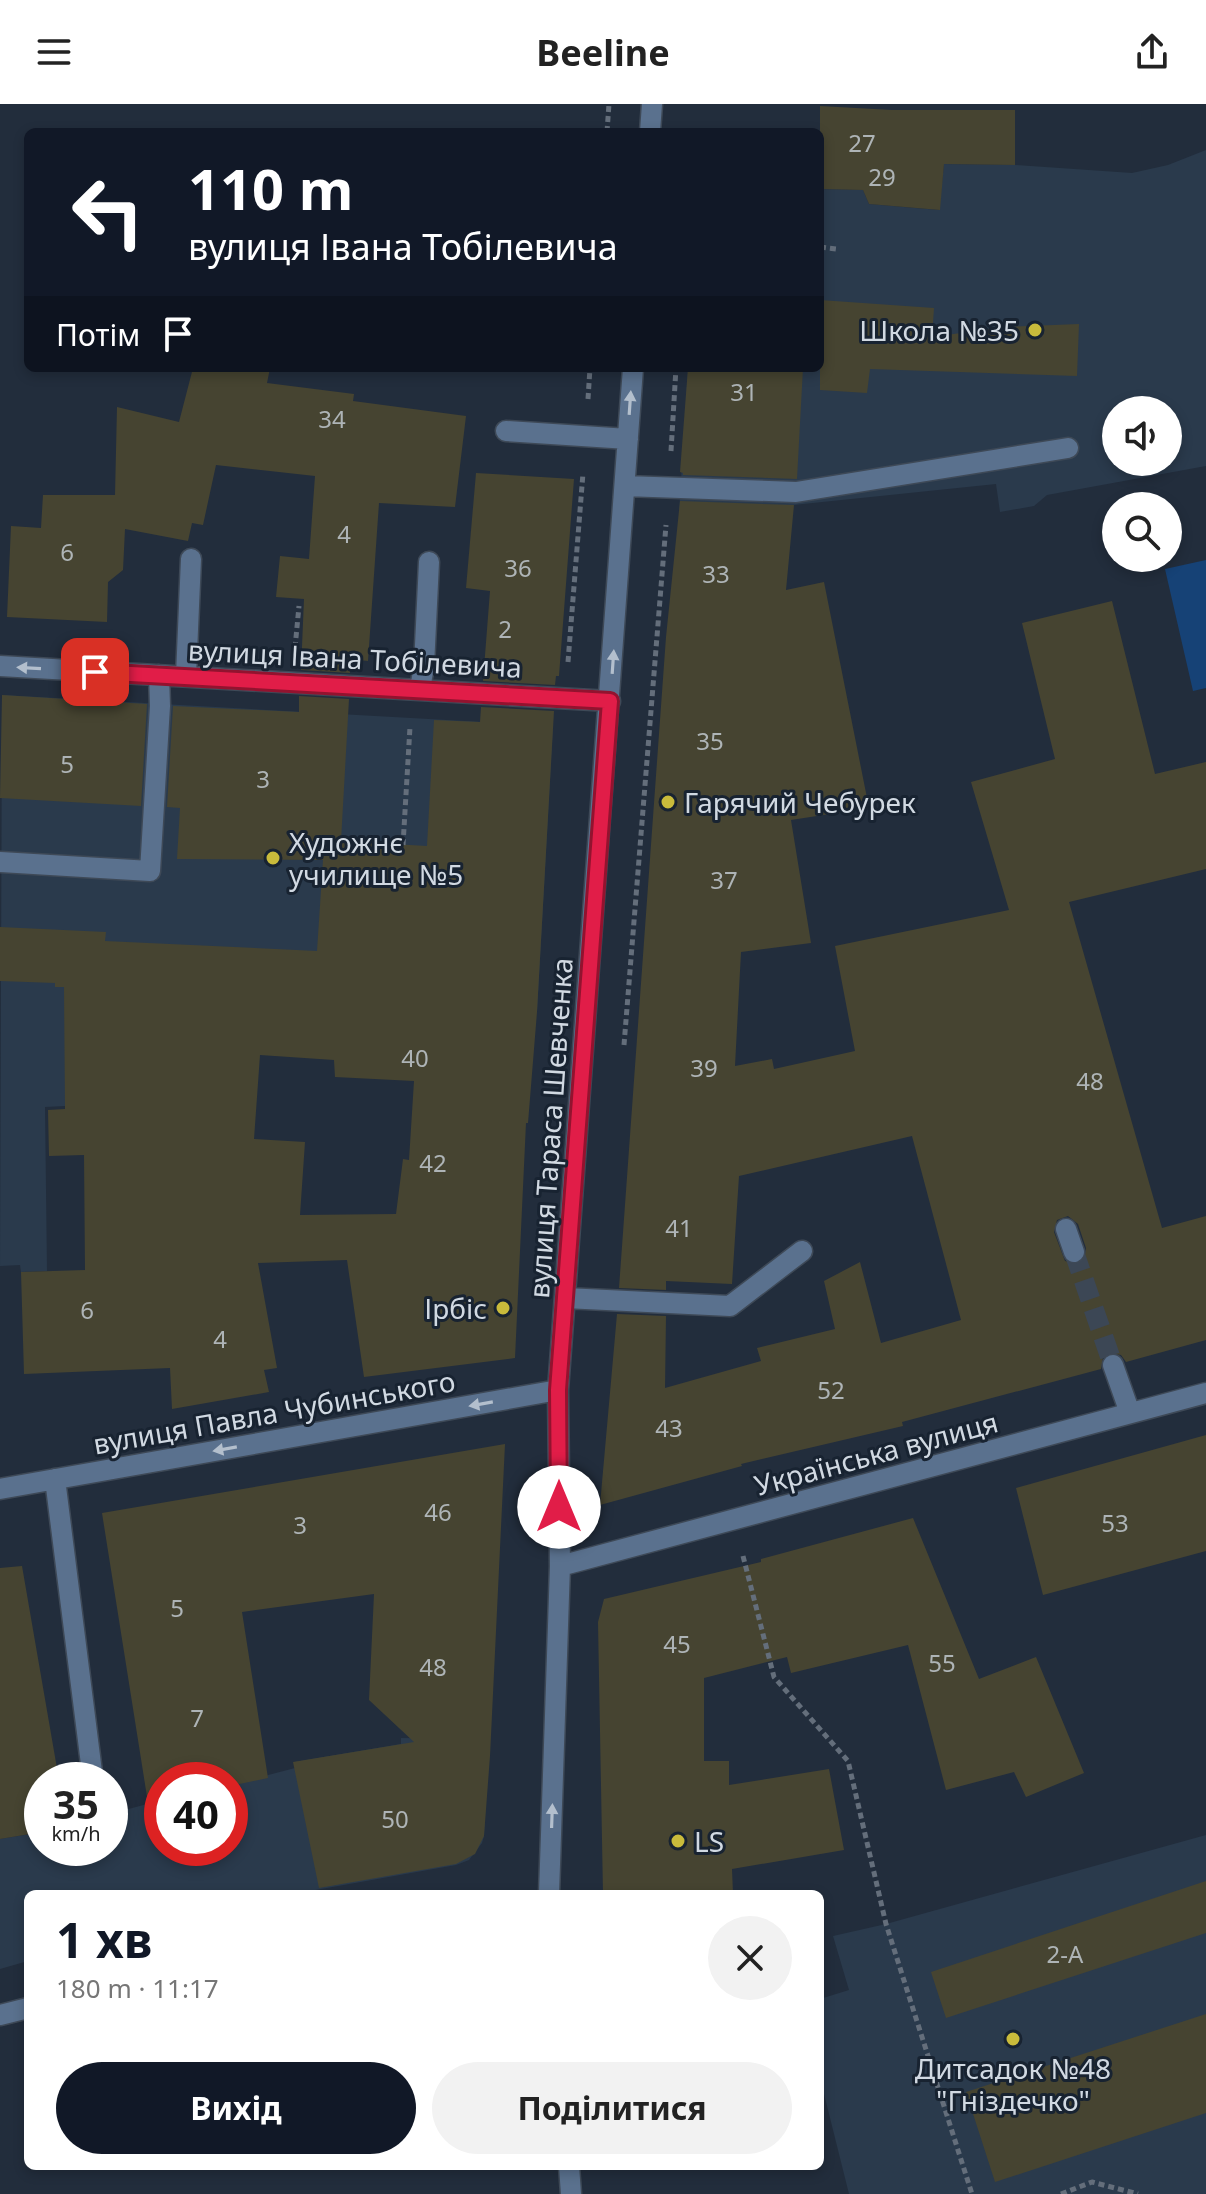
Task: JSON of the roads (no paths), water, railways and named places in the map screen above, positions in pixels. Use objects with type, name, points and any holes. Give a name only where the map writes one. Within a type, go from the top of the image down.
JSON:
[{"type":"street","points":[[650,128],[652,104]]},
{"type":"street","name":"вулиця Тараса Шевченка","points":[[549,1890],[560,1566],[558,1390],[633,372]]},
{"type":"street","points":[[506,431],[628,439]]},
{"type":"street","points":[[625,486],[796,492],[1068,448]]},
{"type":"street","points":[[186,676],[191,559]]},
{"type":"street","points":[[420,689],[429,562]]},
{"type":"street","name":"вулиця Івана Тобілевича","points":[[0,666],[610,701]]},
{"type":"street","points":[[0,862],[150,871],[160,706],[159,675]]},
{"type":"street","points":[[1066,1229],[1074,1252]]},
{"type":"street","points":[[565,1298],[730,1306],[802,1251]]},
{"type":"street","points":[[1113,1365],[1130,1413]]},
{"type":"street","name":"вулиця Павла Чубинського","points":[[0,1489],[558,1390]]},
{"type":"street","name":"Українська вулиця","points":[[560,1566],[1206,1393]]},
{"type":"street","points":[[55,1479],[91,1762]]},
{"type":"street","points":[[0,2015],[24,2009]]},
{"type":"street","points":[[569,2170],[571,2194]]},
{"type":"tunnel","points":[[1074,1252],[1113,1365]]},
{"type":"place","name":"Школа №35","points":[[1035,330]]},
{"type":"place","name":"Гарячий Чебурек","points":[[668,802]]},
{"type":"place","name":"Художнє училище №5","points":[[273,858]]},
{"type":"place","name":"Ірбіс","points":[[503,1308]]},
{"type":"place","name":"LS","points":[[678,1841]]},
{"type":"place","name":"Дитсадок №48 \"Гніздечко\"","points":[[1013,2039]]}]
